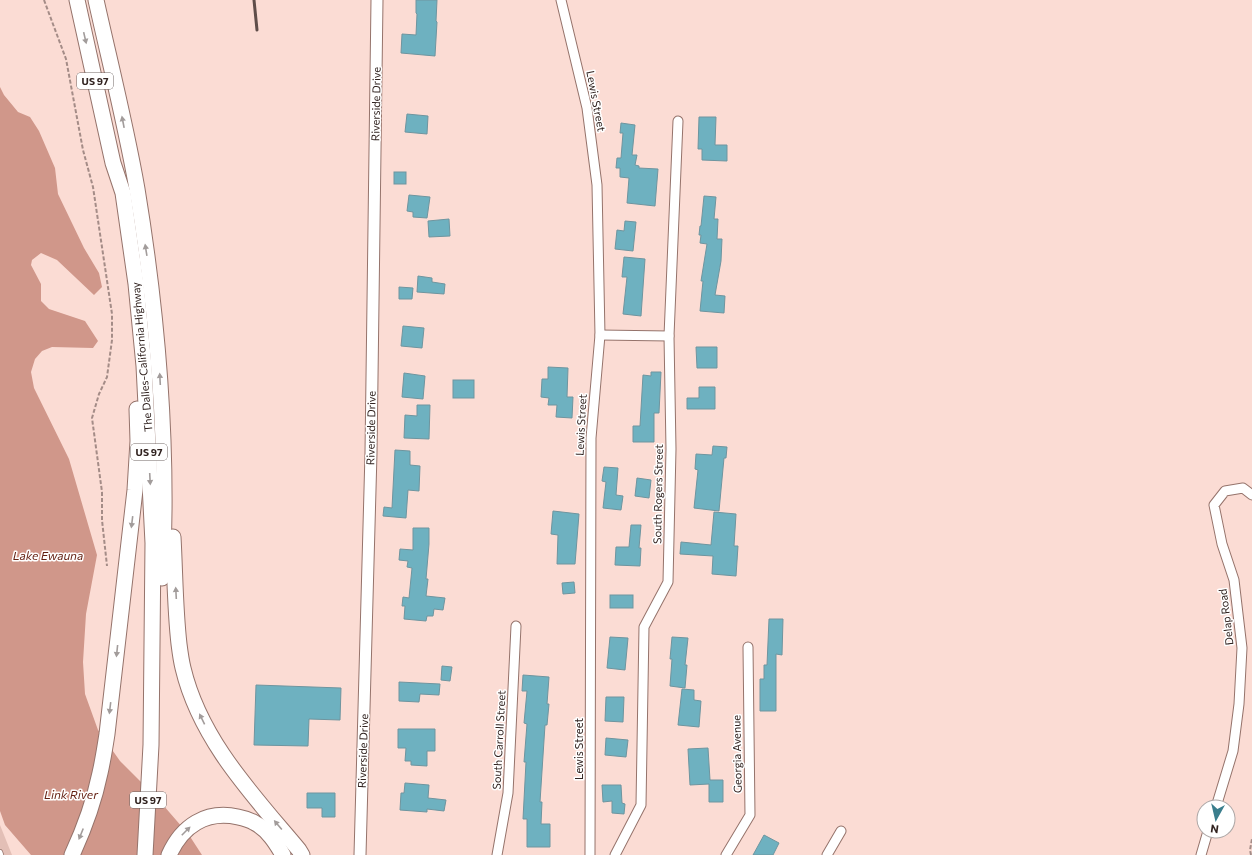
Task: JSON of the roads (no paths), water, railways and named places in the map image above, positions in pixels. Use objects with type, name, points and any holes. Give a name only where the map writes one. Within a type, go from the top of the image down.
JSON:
[{"type":"highway","name":"The Dalles-California Highway","points":[[77,0],[125,208],[136,284],[145,374],[153,543],[151,745],[146,855]]},
{"type":"highway","name":"The Dalles-California Highway","points":[[96,0],[121,109],[137,188],[151,280],[159,360],[162,418],[164,541],[158,670],[151,745]]},
{"type":"highway","points":[[72,855],[92,804],[100,773],[115,670],[135,490],[138,441],[136,366],[130,292],[114,193],[114,163]]},
{"type":"highway","points":[[162,418],[170,481],[177,628],[183,668],[196,707],[212,740],[241,782],[300,850],[302,855]]},
{"type":"highway","points":[[170,855],[183,832],[195,823],[210,816],[228,815],[255,823],[275,842],[283,855]]},
{"type":"street","name":"Riverside Drive","points":[[360,855],[371,453],[377,0]]},
{"type":"street","name":"Lewis Street","points":[[561,0],[587,108],[597,185],[600,335],[591,438],[590,855]]},
{"type":"street","name":"South Rogers Street","points":[[615,855],[641,806],[644,628],[668,582],[671,448],[669,336],[678,121]]},
{"type":"street","points":[[600,335],[669,336]]},
{"type":"street","name":"Delap Road","points":[[1218,799],[1233,751],[1239,704],[1242,648],[1234,580],[1222,544],[1214,505],[1225,491],[1243,488],[1252,495]]},
{"type":"street","name":"South Carroll Street","points":[[497,855],[508,794],[516,626]]},
{"type":"street","name":"Georgia Avenue","points":[[726,855],[750,815],[748,647]]},
{"type":"street","points":[[827,855],[840,831]]},
{"type":"street","points":[[1201,855],[1206,839]]},
{"type":"water","name":"Lake Ewauna","points":[[0,87],[4,95],[18,112],[30,117],[39,131],[55,168],[58,194],[84,248],[99,273],[102,287],[94,295],[57,260],[41,253],[32,260],[31,265],[41,284],[41,301],[49,309],[85,321],[98,341],[93,348],[52,347],[42,351],[35,359],[31,372],[34,388],[69,459],[97,555],[86,614],[83,662],[85,694],[98,730],[120,761],[157,798],[189,835],[202,855],[31,855],[5,825],[0,811]]},
{"type":"railway","points":[[254,0],[257,30]]},
{"type":"water label","name":"Link River","points":[[71,795]]}]
